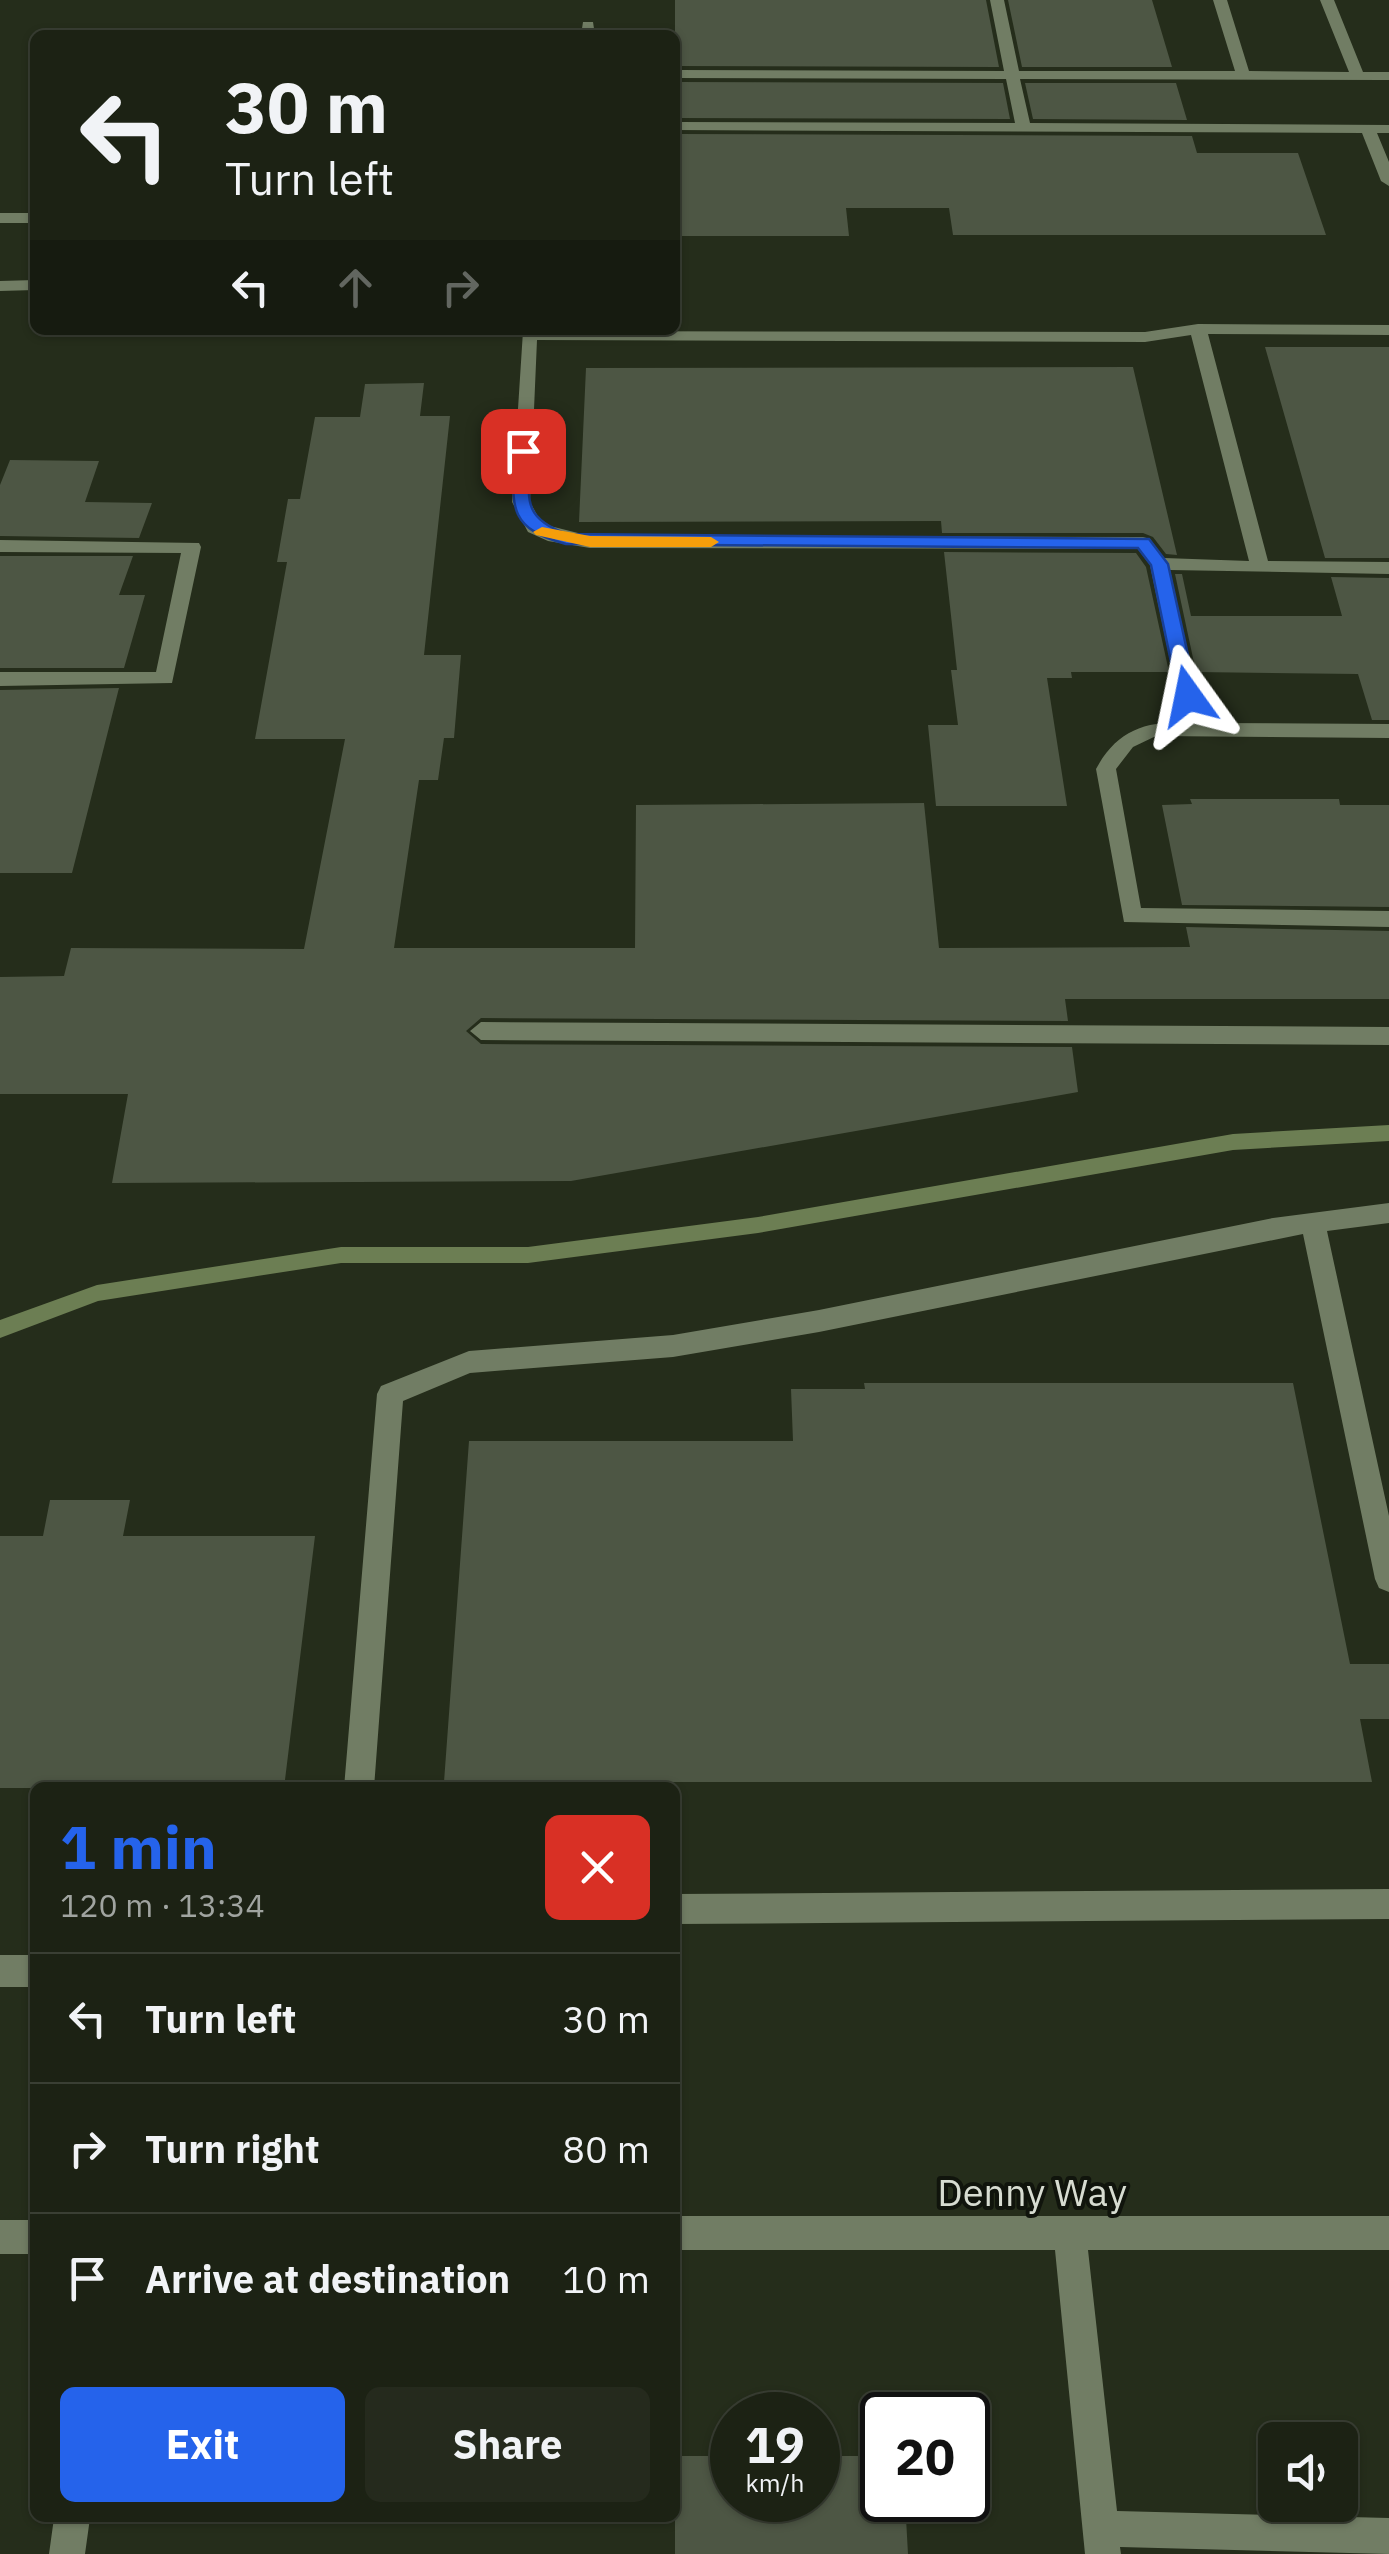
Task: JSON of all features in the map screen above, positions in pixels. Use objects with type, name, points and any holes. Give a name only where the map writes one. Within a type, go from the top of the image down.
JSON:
[{"type":"street","points":[[997,0],[1023,127]]},
{"type":"street","points":[[1220,0],[1244,75]]},
{"type":"street","points":[[1327,0],[1358,76]]},
{"type":"street","points":[[680,74],[1389,76]]},
{"type":"street","points":[[680,126],[1389,129]]},
{"type":"street","points":[[1368,129],[1389,181]]},
{"type":"street","points":[[0,218],[30,218]]},
{"type":"street","points":[[0,286],[30,285]]},
{"type":"street","points":[[1198,330],[1260,567]]},
{"type":"street","points":[[1194,729],[1159,564],[1143,543],[590,542],[548,535],[534,528],[520,502],[529,335],[1145,337],[1198,330],[1389,330]]},
{"type":"street","points":[[0,546],[192,547],[165,678],[0,679]]},
{"type":"street","points":[[1159,564],[1389,568]]},
{"type":"street","points":[[1389,731],[1138,732],[1115,751],[1106,769],[1132,916],[1389,919]]},
{"type":"street","points":[[482,1030],[1389,1036]]},
{"type":"street","points":[[358,1782],[390,1394],[469,1362],[673,1346],[819,1322],[1274,1228],[1389,1212]]},
{"type":"street","points":[[1313,1223],[1389,1578]]},
{"type":"street","points":[[680,1909],[1389,1904]]},
{"type":"street","points":[[0,1972],[30,1971]]},
{"type":"street","name":"Denny Way","points":[[680,2233],[1389,2233]]},
{"type":"street","points":[[1070,2233],[1102,2542],[1389,2536]]},
{"type":"street","points":[[0,2237],[30,2238]]},
{"type":"street","points":[[68,2554],[72,2522]]},
{"type":"building","points":[[675,0],[986,0],[999,67],[680,66],[680,30],[675,30]]},
{"type":"building","points":[[1008,0],[1152,0],[1172,67],[1022,67]]},
{"type":"building","points":[[680,82],[1003,83],[1010,119],[680,118]]},
{"type":"building","points":[[1025,83],[1176,83],[1187,120],[1033,119]]},
{"type":"building","points":[[680,134],[1192,136],[1197,153],[1298,153],[1326,235],[953,235],[949,208],[846,208],[849,236],[680,236]]},
{"type":"building","points":[[1265,347],[1389,347],[1389,558],[1325,558]]},
{"type":"building","points":[[1133,367],[1177,555],[1166,554],[1153,537],[1143,533],[942,533],[941,521],[579,522],[586,368]]},
{"type":"building","points":[[424,383],[420,416],[450,416],[424,655],[461,655],[454,738],[444,738],[438,780],[419,780],[394,948],[635,948],[636,805],[924,803],[939,948],[1190,947],[1186,927],[1389,931],[1389,999],[1065,999],[1068,1021],[481,1018],[466,1031],[481,1044],[1072,1047],[1078,1092],[571,1181],[112,1183],[128,1094],[0,1094],[0,977],[64,976],[71,948],[304,949],[345,739],[255,739],[287,562],[277,562],[288,499],[300,499],[315,417],[360,417],[365,384]]},
{"type":"building","points":[[10,460],[99,461],[85,502],[152,503],[139,538],[0,536],[0,485]]},
{"type":"building","points":[[944,552],[1136,553],[1146,567],[1169,672],[1071,672],[1072,678],[1047,678],[1067,806],[936,806],[928,725],[958,725],[951,670],[957,670]]},
{"type":"building","points":[[0,556],[133,556],[119,595],[145,595],[124,668],[0,668]]},
{"type":"building","points":[[1175,574],[1182,574],[1191,616],[1342,616],[1331,577],[1389,578],[1389,720],[1372,720],[1358,674],[1196,672]]},
{"type":"building","points":[[119,688],[72,873],[0,873],[0,690]]},
{"type":"building","points":[[1190,799],[1339,799],[1340,805],[1389,805],[1389,907],[1182,905],[1162,805],[1192,804]]},
{"type":"building","points":[[864,1383],[1293,1383],[1350,1664],[1389,1664],[1389,1719],[1360,1719],[1372,1782],[444,1782],[469,1441],[793,1441],[791,1389],[865,1389]]},
{"type":"building","points":[[50,1500],[130,1500],[123,1536],[315,1536],[285,1782],[30,1782],[30,1788],[0,1788],[0,1536],[43,1536]]},
{"type":"building","points":[[680,2456],[710,2456],[710,2522],[840,2522],[840,2456],[860,2456],[860,2522],[906,2522],[908,2554],[675,2554],[675,2522],[680,2522]]},
{"type":"waterway","points":[[0,1329],[97,1293],[341,1255],[528,1255],[758,1225],[1233,1142],[1389,1133]]},
{"type":"slow traffic","points":[[542,532],[590,542],[711,542]]},
{"type":"route","points":[[523,451],[520,502],[525,515],[534,528],[566,539],[1143,543],[1159,564],[1188,696]]}]
